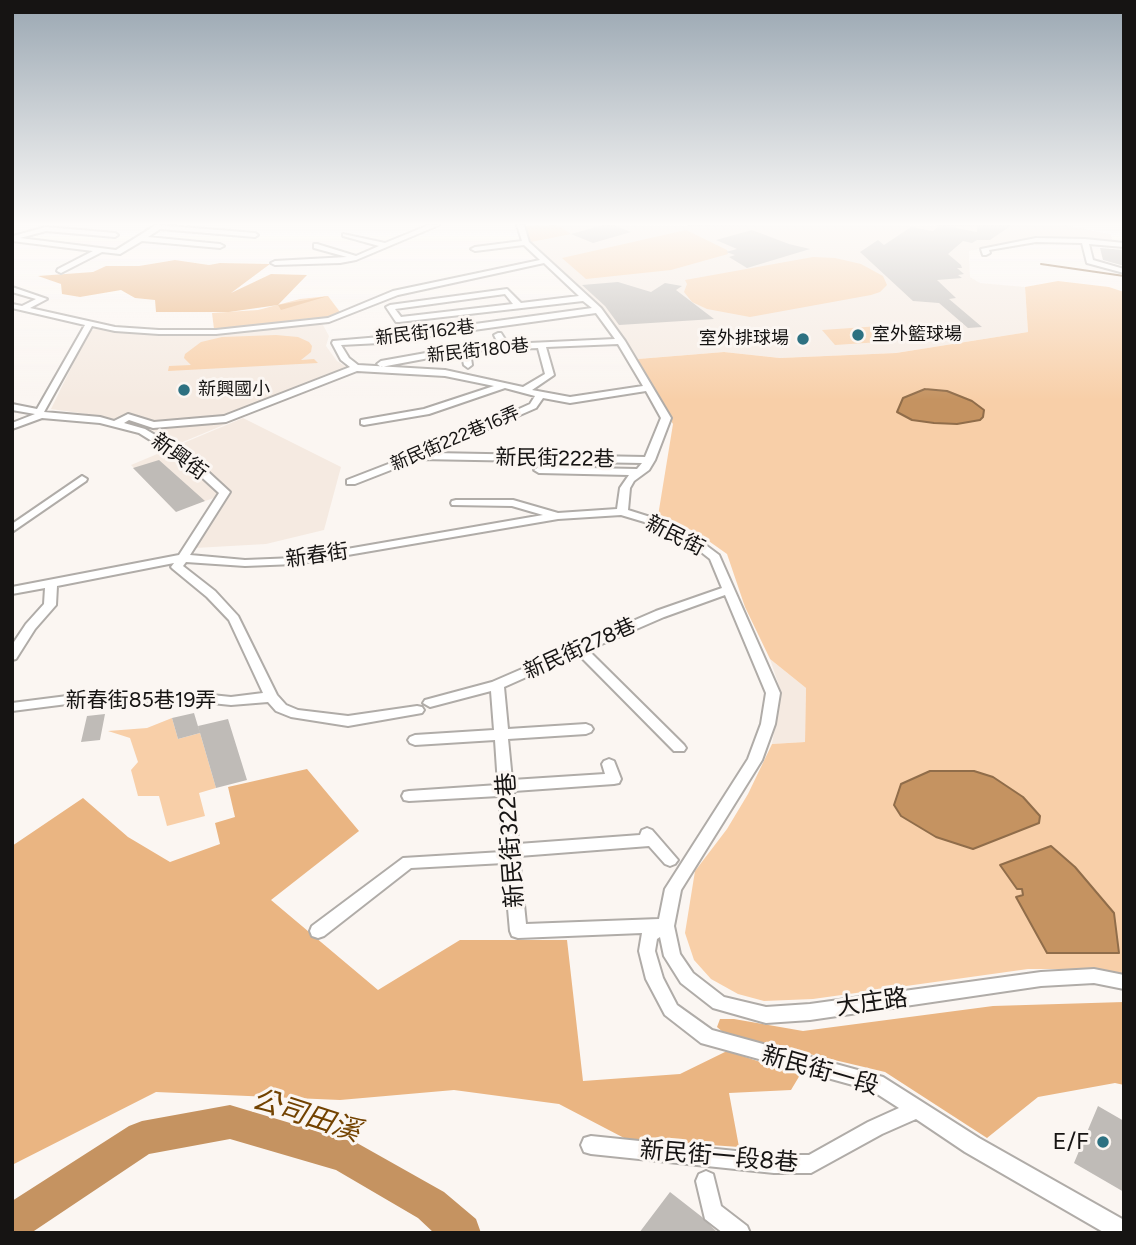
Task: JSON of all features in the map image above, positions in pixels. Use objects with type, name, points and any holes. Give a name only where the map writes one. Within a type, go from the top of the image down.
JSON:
[{"type":"street","points":[[17,308],[89,324],[137,331],[183,332],[329,320],[396,293],[442,283]]},
{"type":"street","name":"新民街","points":[[568,283],[598,310],[621,341],[646,388],[660,404],[666,418],[650,460],[641,472],[630,479],[625,488],[622,512],[662,524],[695,541],[715,557],[773,693],[768,724],[755,760],[673,889],[666,926]]},
{"type":"street","points":[[12,289],[43,299],[17,308]]},
{"type":"street","points":[[519,306],[507,291],[390,307],[399,320],[519,306],[585,298]]},
{"type":"street","name":"新民街162巷","points":[[356,368],[345,360],[336,343],[393,338],[598,310]]},
{"type":"street","points":[[12,426],[41,413],[89,324]]},
{"type":"street","points":[[498,335],[505,347]]},
{"type":"street","name":"新民街180巷","points":[[379,365],[465,349],[621,341]]},
{"type":"street","points":[[526,389],[550,375],[541,345]]},
{"type":"street","points":[[465,349],[468,365]]},
{"type":"street","points":[[117,424],[128,417],[153,425],[226,419],[356,368],[445,373],[505,385]]},
{"type":"street","name":"新民街222巷16弄","points":[[351,482],[419,456],[533,406],[541,395],[505,385],[426,412],[364,422]]},
{"type":"street","points":[[541,395],[570,400],[646,388]]},
{"type":"street","name":"新興街","points":[[12,407],[81,417],[142,431],[188,459],[225,492],[181,558]]},
{"type":"street","name":"新民街222巷","points":[[419,456],[650,460]]},
{"type":"street","points":[[539,471],[641,472]]},
{"type":"street","points":[[12,528],[82,480]]},
{"type":"street","points":[[456,503],[513,503],[558,516]]},
{"type":"street","name":"新春街","points":[[12,591],[181,558],[245,563],[295,561],[558,516],[622,512]]},
{"type":"street","points":[[181,558],[177,567],[211,594],[234,619],[271,697],[281,708],[296,714],[348,721],[417,710]]},
{"type":"street","points":[[12,656],[30,627],[50,605],[51,585]]},
{"type":"street","name":"新民街278巷","points":[[430,703],[496,685],[660,614],[728,590]]},
{"type":"street","points":[[580,649],[679,748]]},
{"type":"street","name":"新民街322巷","points":[[496,685],[503,734],[509,854],[518,931],[666,926]]},
{"type":"street","name":"新春街85巷19弄","points":[[12,707],[75,699],[192,697],[231,701],[271,697]]},
{"type":"street","points":[[415,740],[586,729]]},
{"type":"street","points":[[409,796],[614,779],[609,764]]},
{"type":"street","points":[[318,931],[408,862],[629,842],[649,836],[670,860]]},
{"type":"street","name":"大庄路","points":[[666,926],[672,956],[687,978],[719,1003],[766,1015],[810,1012],[1041,979],[1094,976],[1124,982]]},
{"type":"street","name":"新民街一段","points":[[666,926],[649,935],[647,951],[655,979],[671,1010],[706,1037],[876,1083],[972,1144],[1124,1232]]},
{"type":"street","name":"新民街一段8巷","points":[[591,1145],[774,1164],[811,1164],[875,1128],[918,1110]]},
{"type":"street","points":[[706,1181],[712,1212],[740,1233]]},
{"type":"shaded area","points":[[58,283],[244,283],[231,293],[252,283],[299,283],[278,305],[229,312],[156,312],[155,300],[135,298],[121,290],[80,297],[62,294],[61,284]]},
{"type":"shaded area","points":[[576,283],[981,283],[1025,287],[1028,332],[896,353],[780,358],[724,352],[638,359],[588,293]]},
{"type":"shaded area","points":[[1046,283],[1076,283],[1109,287],[1124,292],[1124,975],[1093,969],[1028,969],[813,999],[764,1001],[738,994],[711,979],[694,960],[685,933],[695,871],[727,829],[748,794],[772,744],[805,742],[806,688],[770,659],[745,607],[727,554],[696,532],[658,516],[673,424],[649,386],[638,359],[724,352],[780,358],[896,353],[1028,332],[1025,287]]},
{"type":"shaded area","points":[[687,284],[887,285],[880,292],[871,295],[750,317],[707,309],[692,302],[684,292]]},
{"type":"shaded area","points":[[328,296],[340,312],[321,319],[214,329],[212,313],[258,310],[300,299]]},
{"type":"shaded area","points":[[328,296],[281,310],[278,305]]},
{"type":"shaded area","name":"新興國小","points":[[323,325],[329,336],[326,346],[337,361],[353,371],[178,444],[167,436],[137,425],[101,416],[51,409],[89,331],[96,329],[157,335],[205,335]]},
{"type":"shaded area","name":"室外籃球場","points":[[880,326],[895,341],[835,345],[822,330]]},
{"type":"shaded area","points":[[222,337],[298,337],[309,342],[312,346],[311,352],[301,360],[314,359],[318,363],[168,371],[169,366],[191,365],[184,358],[185,354],[201,342]]},
{"type":"shaded area","points":[[925,389],[947,391],[972,401],[984,410],[983,417],[980,420],[957,424],[934,423],[912,420],[897,412],[903,398]]},
{"type":"shaded area","points":[[243,418],[341,467],[324,530],[266,544],[195,548],[232,492],[175,511],[131,465]]},
{"type":"shaded area","points":[[770,659],[806,688],[805,742],[772,744],[781,692]]},
{"type":"shaded area","points":[[172,718],[178,739],[200,733],[216,788],[199,793],[205,816],[167,826],[159,796],[138,796],[131,770],[138,762],[130,738],[108,731],[147,728]]},
{"type":"shaded area","points":[[307,769],[359,831],[271,900],[378,990],[460,940],[567,940],[583,1081],[680,1074],[727,1051],[800,1075],[791,1090],[729,1093],[739,1147],[626,1139],[559,1104],[454,1090],[340,1100],[156,1092],[12,1165],[12,846],[83,798],[128,837],[170,862],[220,844],[215,823],[235,817],[228,787]]},
{"type":"shaded area","points":[[930,771],[974,771],[993,777],[1023,797],[1040,816],[1039,823],[973,849],[936,837],[901,816],[894,805],[901,784]]},
{"type":"shaded area","points":[[1051,846],[1075,867],[1114,913],[1119,953],[1047,953],[1016,897],[1023,895],[1022,889],[1017,889],[1000,865]]},
{"type":"shaded area","points":[[1124,1002],[1124,1085],[1115,1083],[1038,1097],[987,1138],[885,1072],[725,1034],[717,1027],[720,1019],[734,1019],[803,1031],[993,1006]]},
{"type":"building","points":[[622,283],[651,292],[665,283],[682,286],[676,290],[714,319],[619,325],[605,306],[582,285]]},
{"type":"building","points":[[894,283],[940,283],[956,298],[949,299],[982,327],[968,328],[939,303],[913,301]]},
{"type":"building","points":[[159,460],[205,501],[176,512],[133,468]]},
{"type":"building","points":[[194,713],[200,733],[178,739],[172,718]]},
{"type":"building","points":[[105,714],[100,740],[81,742],[87,716]]},
{"type":"building","points":[[228,719],[247,780],[216,788],[198,726]]},
{"type":"building","name":"E/F","points":[[1098,1106],[1124,1121],[1124,1192],[1074,1163]]},
{"type":"building","points":[[670,1192],[702,1217],[718,1233],[639,1233]]},
{"type":"waterway","name":"公司田溪","points":[[12,1223],[142,1138],[230,1122],[344,1155],[431,1205],[462,1233]]},
{"type":"place","name":"室外籃球場","points":[[858,335]]},
{"type":"place","name":"室外排球場","points":[[803,339]]},
{"type":"place","name":"新興國小","points":[[184,390]]},
{"type":"place","name":"E/F","points":[[1103,1142]]}]
